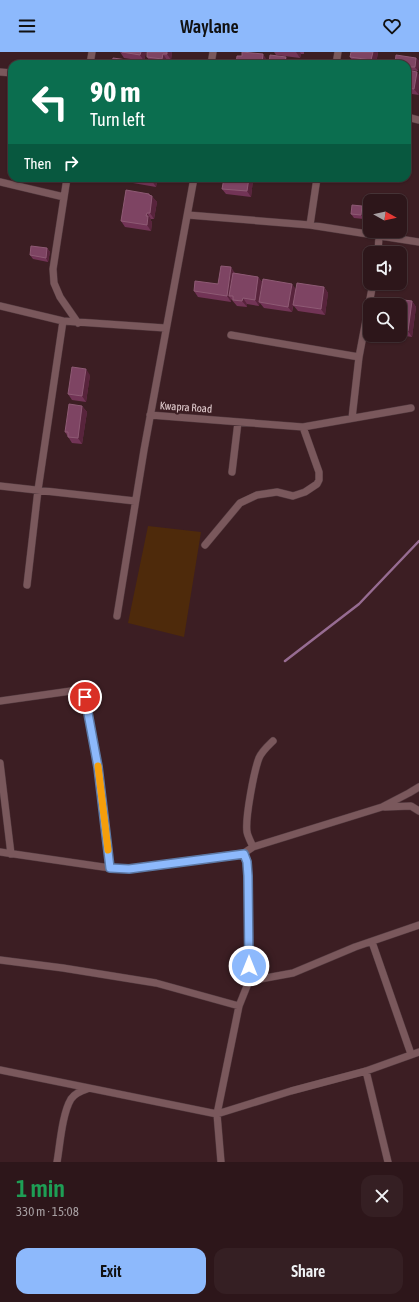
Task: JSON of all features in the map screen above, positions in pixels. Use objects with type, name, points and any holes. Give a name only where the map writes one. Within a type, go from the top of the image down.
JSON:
[{"type":"street","points":[[0,182],[64,197]]},
{"type":"street","points":[[66,182],[53,269],[54,283],[60,298],[78,323]]},
{"type":"street","name":"Kwapra Road","points":[[193,182],[150,415],[303,427],[411,408]]},
{"type":"street","points":[[310,226],[316,182]]},
{"type":"street","points":[[188,214],[310,226],[363,234]]},
{"type":"street","points":[[392,238],[419,242]]},
{"type":"street","points":[[352,418],[359,357],[372,290]]},
{"type":"street","points":[[0,306],[63,321],[78,323],[165,328]]},
{"type":"street","points":[[27,585],[38,490],[63,321]]},
{"type":"street","points":[[231,335],[359,357]]},
{"type":"street","points":[[117,616],[150,415]]},
{"type":"street","points":[[232,472],[238,422]]},
{"type":"street","points":[[205,545],[240,503],[257,495],[277,492],[293,496],[305,492],[317,484],[319,480],[319,472],[303,427]]},
{"type":"street","points":[[0,486],[135,501]]},
{"type":"street","points":[[0,701],[71,691],[79,693],[85,697],[98,767],[110,868]]},
{"type":"street","points":[[253,847],[247,833],[252,784],[262,752],[274,741]]},
{"type":"street","points":[[0,763],[11,854]]},
{"type":"street","points":[[0,852],[110,868],[129,869],[244,854],[253,847],[382,807],[419,787]]},
{"type":"street","points":[[382,807],[411,806],[419,811]]},
{"type":"street","points":[[221,1162],[218,1114],[239,1006],[249,981],[248,876],[247,862],[244,854]]},
{"type":"street","points":[[249,981],[293,973],[313,965],[327,957],[419,925]]},
{"type":"street","points":[[372,942],[411,1054]]},
{"type":"street","points":[[0,960],[63,968],[156,983],[239,1006]]},
{"type":"street","points":[[0,1070],[87,1089],[218,1114],[291,1091],[366,1071],[419,1052]]},
{"type":"street","points":[[366,1071],[388,1162]]},
{"type":"street","points":[[57,1162],[66,1113],[71,1099],[78,1092],[87,1089]]},
{"type":"shaded area","points":[[148,526],[201,532],[184,637],[128,623]]},
{"type":"building","points":[[122,52],[141,52],[140,55]]},
{"type":"building","points":[[147,52],[167,52],[167,54],[163,54],[162,59],[147,57]]},
{"type":"building","points":[[242,52],[263,54],[262,60],[236,60],[237,56],[242,56]]},
{"type":"building","points":[[351,52],[373,52],[371,60],[350,57]]},
{"type":"building","points":[[270,55],[286,57],[285,60],[269,60]]},
{"type":"building","points":[[396,55],[416,58],[415,67],[411,67],[411,60],[395,60]]},
{"type":"building","points":[[113,58],[127,60],[113,60]]},
{"type":"building","points":[[411,71],[417,72],[414,89],[411,88]]},
{"type":"building","points":[[223,182],[248,182],[247,191],[222,189]]},
{"type":"building","points":[[126,190],[149,194],[152,196],[150,213],[147,213],[146,216],[148,216],[147,225],[121,221]]},
{"type":"building","points":[[352,205],[362,206],[361,215],[351,214]]},
{"type":"building","points":[[31,246],[47,248],[46,258],[30,255]]},
{"type":"building","points":[[221,266],[231,267],[227,296],[194,291],[195,281],[218,284]]},
{"type":"building","points":[[233,273],[258,277],[255,300],[243,298],[242,301],[233,300],[233,296],[229,296]]},
{"type":"building","points":[[263,279],[292,284],[288,307],[259,302]]},
{"type":"building","points":[[297,283],[324,287],[321,309],[293,305]]},
{"type":"building","points":[[407,300],[412,301],[407,331]]},
{"type":"building","points":[[72,367],[86,369],[82,396],[68,394]]},
{"type":"building","points":[[69,404],[82,406],[78,438],[68,437],[68,432],[65,432]]},
{"type":"waterway","points":[[285,661],[359,604],[419,541]]},
{"type":"slow traffic","points":[[98,766],[108,850]]},
{"type":"route","points":[[85,697],[98,767],[110,868],[129,869],[244,854],[247,862],[248,876],[249,966]]}]
